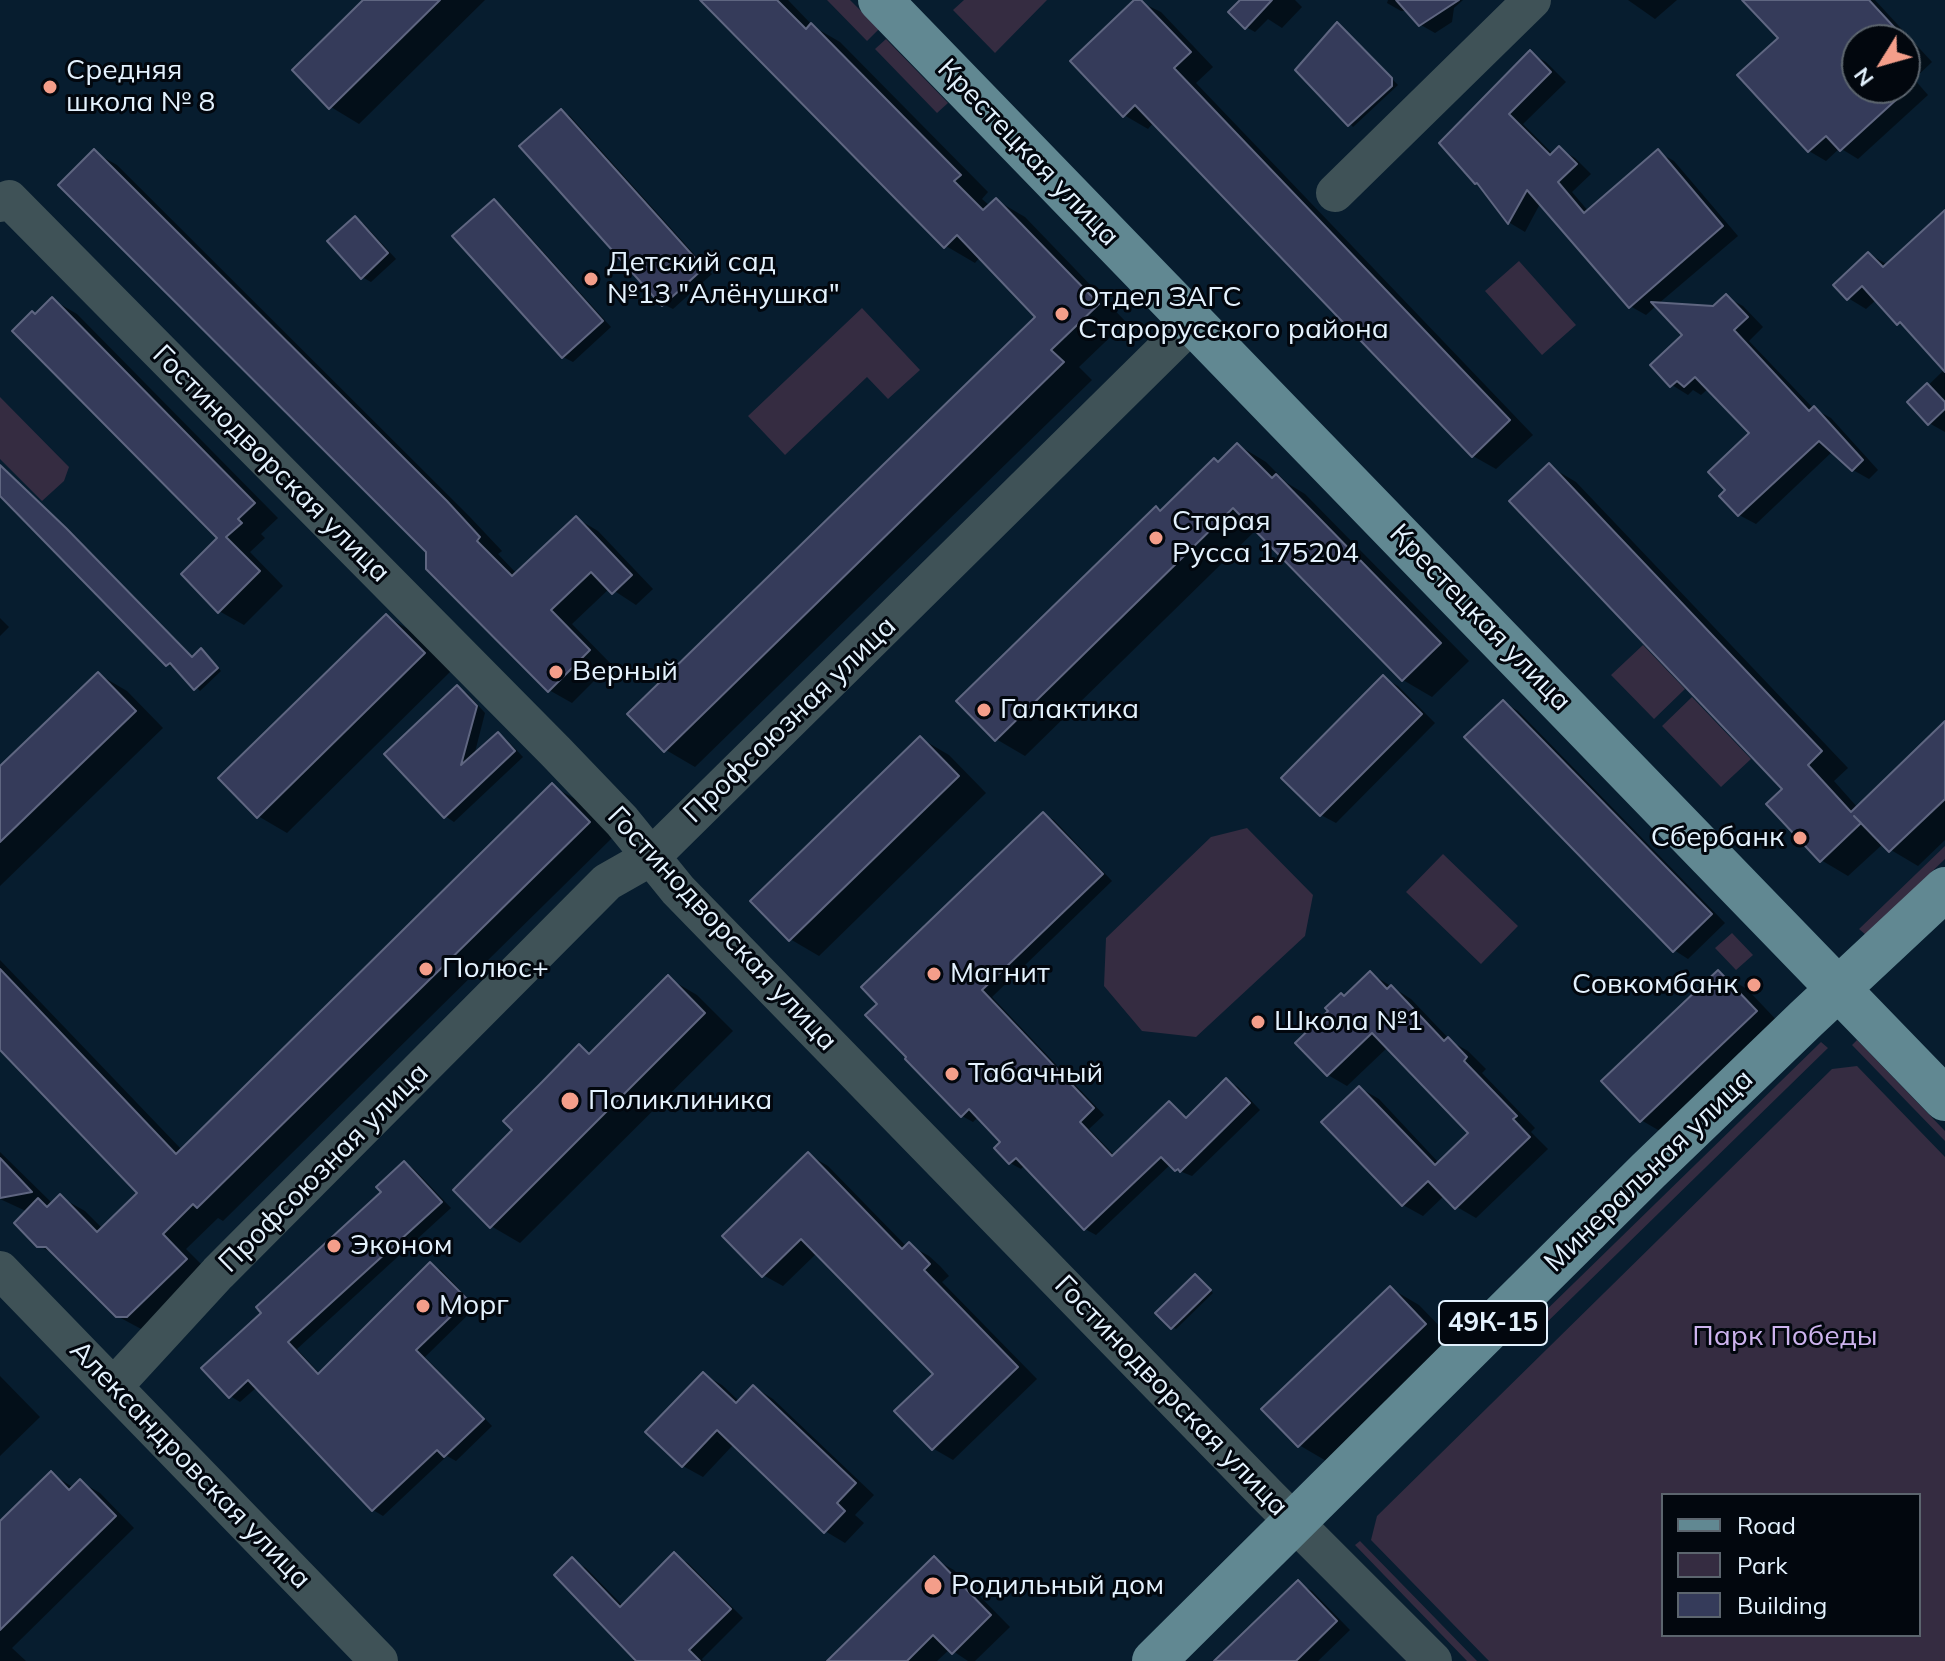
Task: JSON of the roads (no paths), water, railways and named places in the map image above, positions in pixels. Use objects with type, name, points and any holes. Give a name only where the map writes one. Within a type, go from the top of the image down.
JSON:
[{"type":"main road","name":"Крестецкая улица","points":[[880,0],[1945,1099]]},
{"type":"main road","name":"Минеральная улица","points":[[1154,1661],[1502,1314],[1945,889]]},
{"type":"street","points":[[1335,193],[1532,0]]},
{"type":"street","name":"Гостинодворская улица","points":[[4,201],[556,752],[622,821],[678,890],[1433,1661]]},
{"type":"street","name":"Профсоюзная улица","points":[[114,1386],[218,1273],[607,882],[651,857],[1193,322]]},
{"type":"street","name":"Александровская улица","points":[[0,1270],[379,1661]]},
{"type":"place","name":"Средняя школа № 8","points":[[50,87]]},
{"type":"place","name":"Детский сад №13 \"Алёнушка\"","points":[[591,279]]},
{"type":"place","name":"Отдел ЗАГС Старорусского района","points":[[1062,314]]},
{"type":"place","name":"Старая Русса 175204","points":[[1156,538]]},
{"type":"place","name":"Верный","points":[[556,672]]},
{"type":"place","name":"Галактика","points":[[984,710]]},
{"type":"place","name":"Сбербанк","points":[[1800,838]]},
{"type":"place","name":"Полюс+","points":[[426,969]]},
{"type":"place","name":"Магнит","points":[[934,974]]},
{"type":"place","name":"Совкомбанк","points":[[1754,985]]},
{"type":"place","name":"Школа №1","points":[[1258,1022]]},
{"type":"place","name":"Табачный","points":[[952,1074]]},
{"type":"place","name":"Поликлиника","points":[[570,1101]]},
{"type":"place","name":"Эконом","points":[[334,1246]]},
{"type":"place","name":"Морг","points":[[423,1306]]},
{"type":"place","name":"Родильный дом","points":[[933,1586]]},
{"type":"park label","name":"Парк Победы","points":[[1785,1337]]}]
